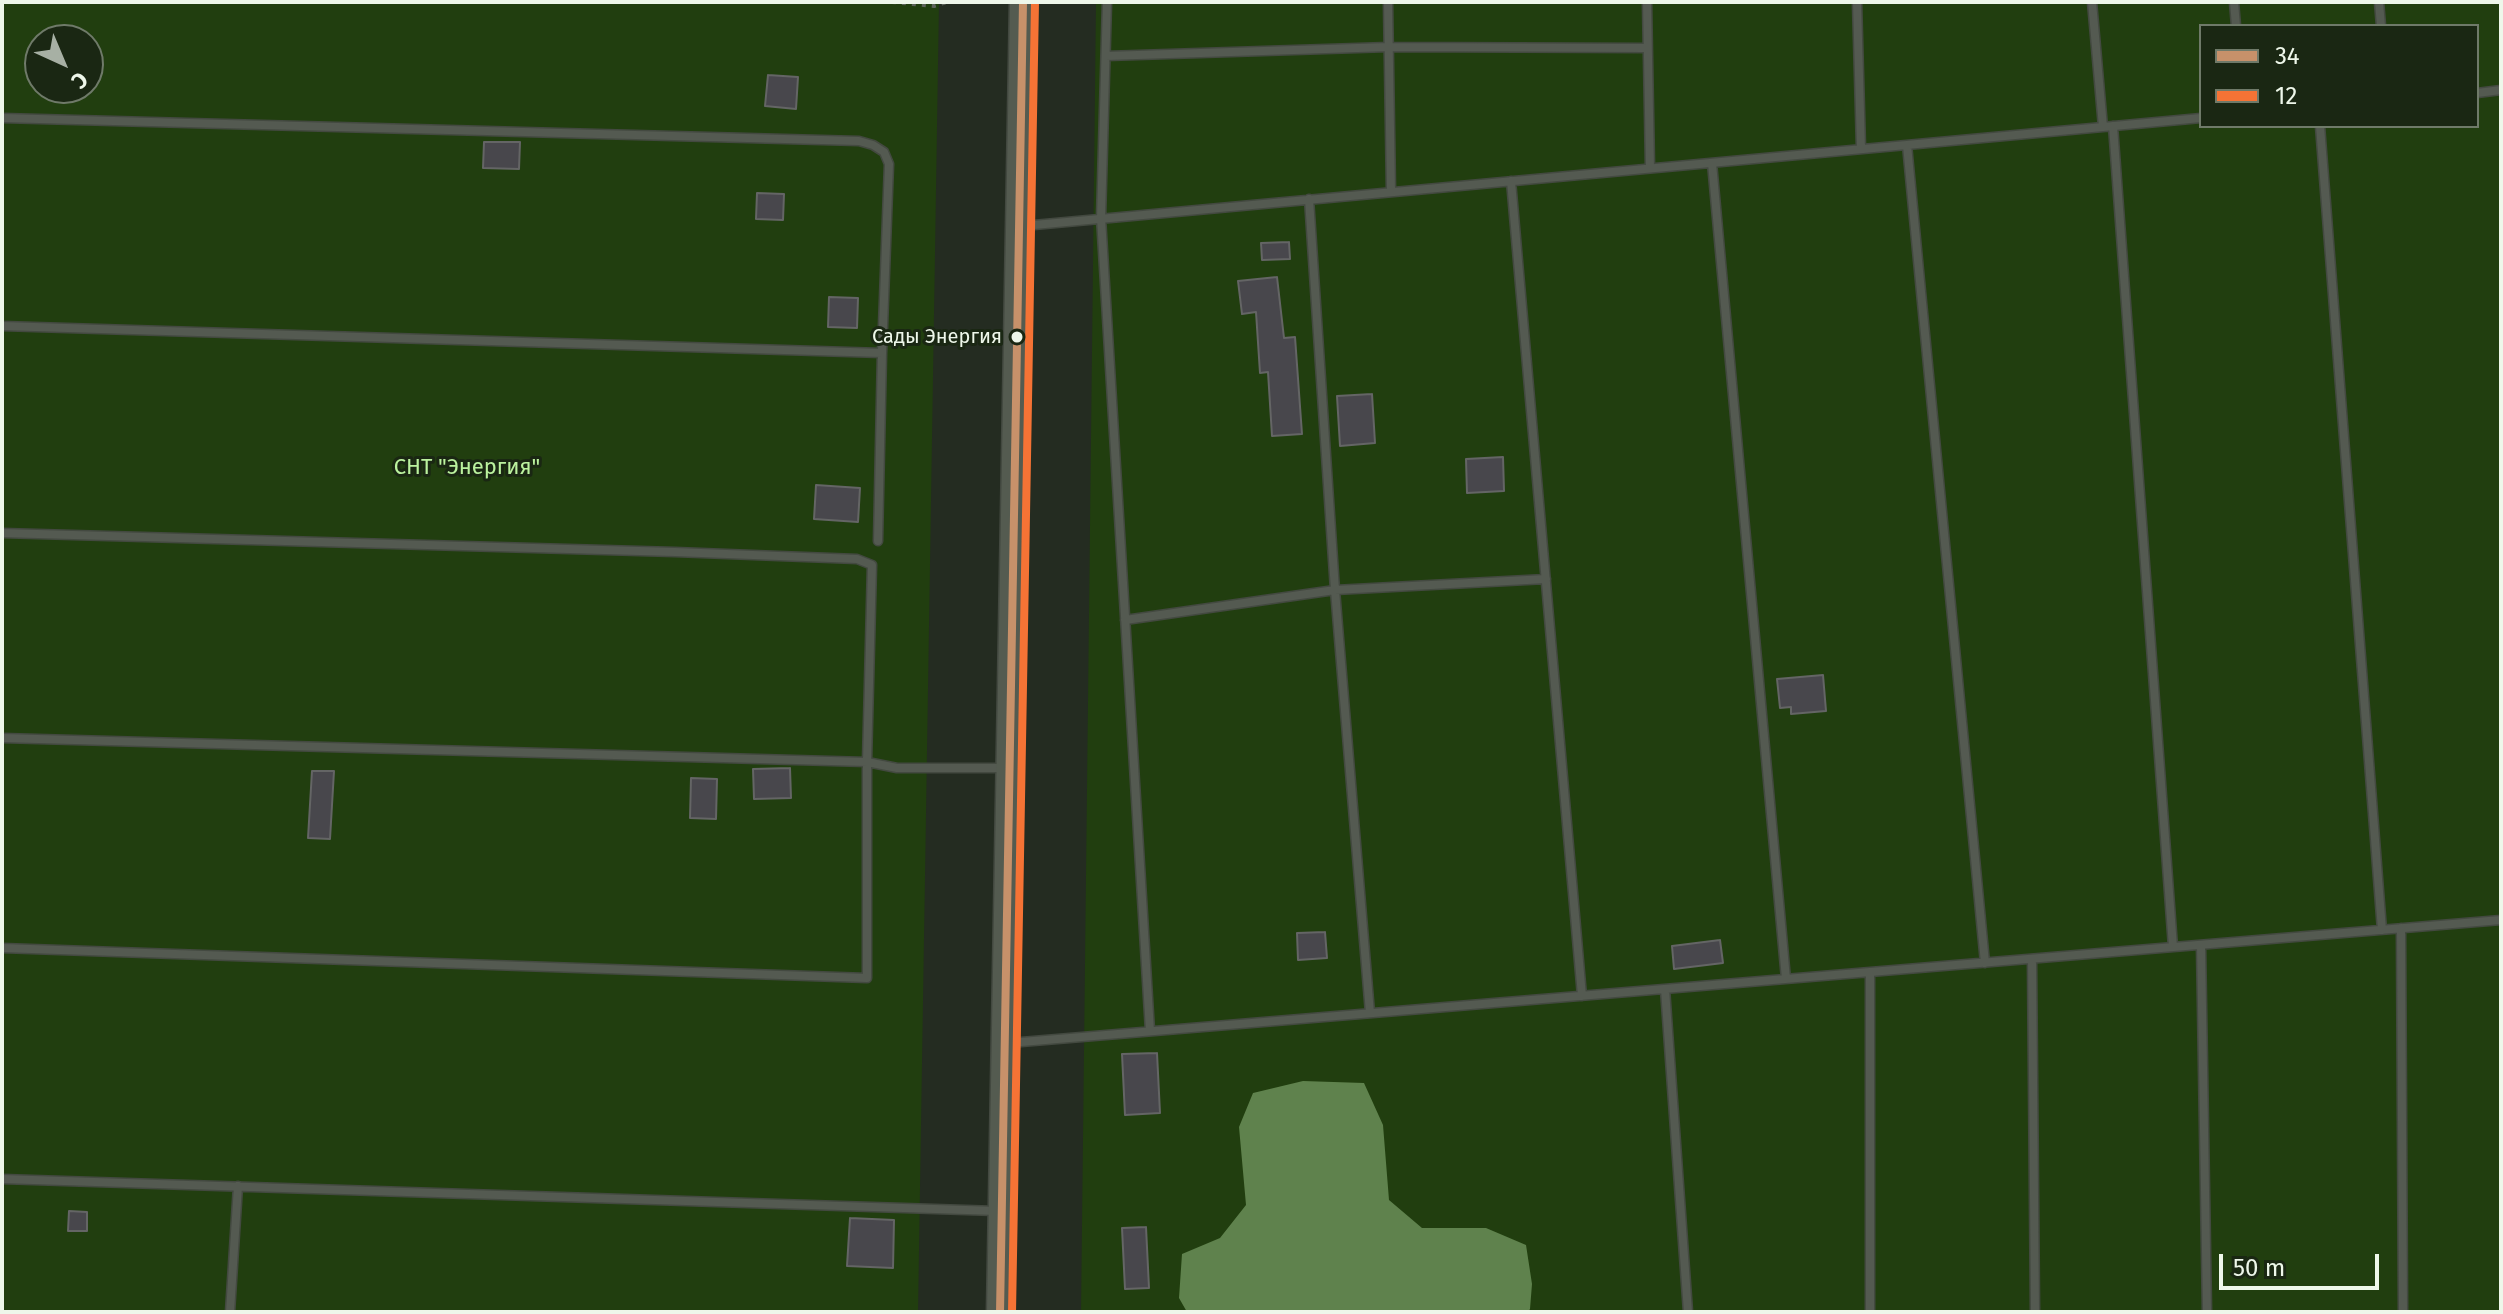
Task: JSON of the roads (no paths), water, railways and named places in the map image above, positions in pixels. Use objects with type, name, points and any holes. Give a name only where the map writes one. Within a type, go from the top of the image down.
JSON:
[{"type":"main road","points":[[1000,1312],[1023,2]]},
{"type":"lane","points":[[1107,2],[1101,218],[1150,1031]]},
{"type":"lane","points":[[1388,2],[1391,192]]},
{"type":"lane","points":[[1647,2],[1650,168]]},
{"type":"lane","points":[[1857,2],[1861,149]]},
{"type":"lane","points":[[2092,2],[2103,127]]},
{"type":"lane","points":[[2234,2],[2236,24]]},
{"type":"lane","points":[[2379,2],[2381,24]]},
{"type":"lane","points":[[1106,56],[1389,47],[1647,48]]},
{"type":"lane","points":[[2479,93],[2501,90]]},
{"type":"lane","points":[[2,118],[859,141],[873,145],[884,152],[889,164],[878,541]]},
{"type":"lane","points":[[1019,226],[2199,118]]},
{"type":"lane","points":[[2113,126],[2173,947]]},
{"type":"lane","points":[[2320,128],[2382,930]]},
{"type":"lane","points":[[1907,145],[1985,963]]},
{"type":"lane","points":[[1712,163],[1786,979]]},
{"type":"lane","points":[[1511,181],[1582,996]]},
{"type":"lane","points":[[1309,199],[1335,590],[1370,1013]]},
{"type":"lane","points":[[2,326],[882,353]]},
{"type":"lane","points":[[2,533],[857,559],[872,565],[867,762],[867,978],[2,948]]},
{"type":"lane","points":[[1125,620],[1335,590],[1546,579]]},
{"type":"lane","points":[[2,738],[867,762],[897,768],[1009,768]]},
{"type":"lane","points":[[1004,1043],[2501,920]]},
{"type":"lane","points":[[2401,928],[2403,1312]]},
{"type":"lane","points":[[2201,945],[2207,1312]]},
{"type":"lane","points":[[2032,959],[2035,1312]]},
{"type":"lane","points":[[1870,972],[1870,1312]]},
{"type":"lane","points":[[1665,989],[1688,1312]]},
{"type":"lane","points":[[2,1179],[1002,1211]]},
{"type":"lane","points":[[230,1312],[238,1186]]},
{"type":"place","name":"Сады Энергия","points":[[1017,337]]},
{"type":"park label","name":"СНТ \"Энергия\"","points":[[467,468]]}]
